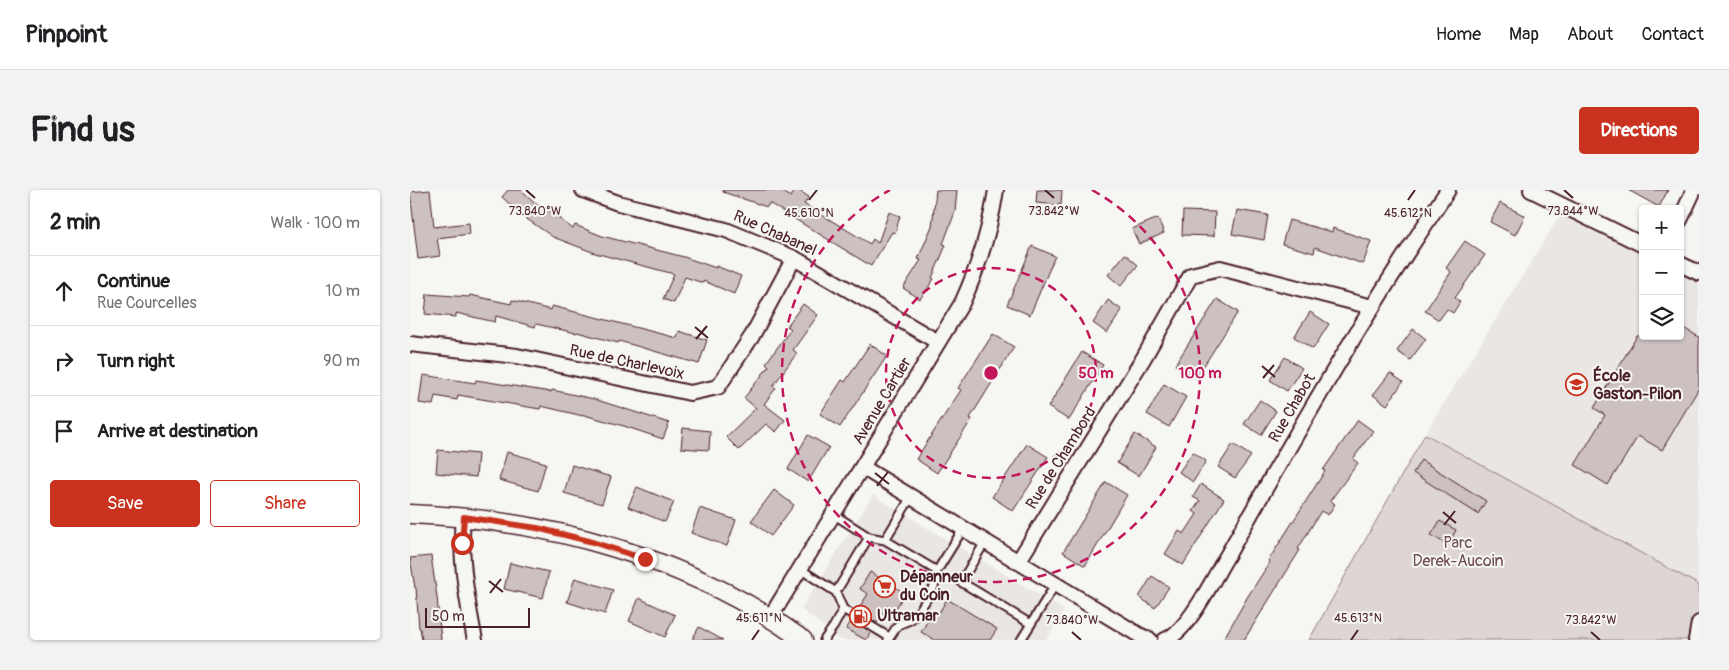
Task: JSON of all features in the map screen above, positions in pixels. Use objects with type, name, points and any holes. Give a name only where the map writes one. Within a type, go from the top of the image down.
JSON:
[{"type":"street","name":"Rue Chabanel","points":[[583,190],[618,203],[726,230],[794,258],[938,342]]},
{"type":"street","name":"Avenue Cartier","points":[[770,618],[962,302],[972,281],[988,234],[996,190]]},
{"type":"street","name":"Rue Chabot","points":[[1165,640],[1181,630],[1206,592],[1372,306],[1448,190]]},
{"type":"street","points":[[1531,190],[1639,243]]},
{"type":"street","points":[[1684,211],[1694,190]]},
{"type":"street","name":"Rue de Charlevoix","points":[[410,344],[517,356],[690,393],[718,387],[752,336],[794,258]]},
{"type":"street","points":[[1684,266],[1699,273]]},
{"type":"street","name":"Rue de Chambord","points":[[1018,562],[1142,359],[1191,274],[1220,268],[1372,306]]},
{"type":"street","points":[[862,467],[1150,640]]},
{"type":"street","points":[[410,514],[464,517],[537,528],[617,549],[688,576],[730,596],[770,618],[803,640]]},
{"type":"street","points":[[464,517],[462,543],[470,616],[475,640]]},
{"type":"street","points":[[1696,640],[1699,623]]},
{"type":"lane","points":[[885,540],[911,497]]},
{"type":"lane","points":[[834,514],[869,536],[885,540],[937,571]]},
{"type":"lane","points":[[800,569],[836,592],[843,609],[888,638],[898,625],[910,620],[918,613],[934,587],[937,571],[963,528]]},
{"type":"lane","points":[[836,592],[869,536]]},
{"type":"lane","points":[[985,542],[961,582],[1030,624]]},
{"type":"lane","points":[[1021,640],[1056,585]]},
{"type":"lane","points":[[824,640],[843,609]]},
{"type":"shaded area","name":"École Gaston-Pilon","points":[[1565,207],[1639,243],[1639,340],[1684,340],[1684,266],[1699,273],[1699,585],[1425,434]]},
{"type":"shaded area","points":[[873,495],[1064,610],[1046,640],[841,640],[801,609]]},
{"type":"green space","name":"Parc Derek-Aucoin","points":[[1425,434],[1699,585],[1699,620],[1690,640],[1309,640]]},
{"type":"building","points":[[430,190],[434,227],[469,223],[470,234],[437,238],[440,256],[418,259],[410,192]]},
{"type":"building","points":[[508,190],[521,190],[541,208],[543,206],[573,229],[575,225],[602,236],[684,257],[716,268],[716,266],[741,276],[734,294],[704,281],[703,283],[685,277],[674,303],[663,299],[674,274],[595,253],[553,237],[521,215],[502,197]]},
{"type":"building","points":[[723,190],[780,190],[791,197],[795,190],[798,190],[809,197],[804,204],[870,244],[873,239],[878,243],[889,212],[900,216],[895,233],[892,232],[871,266],[769,203],[767,207],[723,192]]},
{"type":"building","points":[[936,190],[957,190],[955,212],[943,244],[946,245],[932,278],[934,279],[920,299],[903,288],[921,260],[918,259],[932,226]]},
{"type":"building","points":[[1037,190],[1062,190],[1061,205],[1036,203]]},
{"type":"building","points":[[1628,190],[1668,190],[1660,205],[1655,205]]},
{"type":"building","points":[[1500,203],[1525,216],[1515,235],[1490,222]]},
{"type":"building","points":[[1237,210],[1268,215],[1264,240],[1232,234]]},
{"type":"building","points":[[1183,211],[1215,212],[1214,236],[1182,235]]},
{"type":"building","points":[[1158,218],[1164,233],[1139,244],[1132,229]]},
{"type":"building","points":[[1289,220],[1332,232],[1333,228],[1371,241],[1363,264],[1315,247],[1314,253],[1282,244]]},
{"type":"building","points":[[1465,241],[1485,255],[1455,298],[1460,302],[1453,313],[1447,309],[1439,320],[1425,311],[1451,272],[1446,268]]},
{"type":"building","points":[[1032,246],[1055,256],[1030,315],[1007,305]]},
{"type":"building","points":[[1125,254],[1138,265],[1121,286],[1108,275]]},
{"type":"building","points":[[427,294],[469,297],[470,295],[511,304],[512,300],[551,310],[552,306],[677,338],[679,331],[707,340],[699,364],[619,341],[618,343],[536,324],[535,327],[496,316],[495,322],[456,313],[456,317],[425,314]]},
{"type":"building","points":[[1217,299],[1238,312],[1196,378],[1175,365]]},
{"type":"building","points":[[1108,300],[1122,310],[1107,333],[1093,323]]},
{"type":"building","points":[[803,304],[818,315],[793,350],[797,353],[773,386],[776,388],[764,404],[785,420],[776,432],[766,424],[739,450],[726,437],[756,408],[744,398],[769,366],[766,363],[791,329],[787,326]]},
{"type":"building","points":[[1310,312],[1329,324],[1313,349],[1294,337]]},
{"type":"building","points":[[1684,328],[1699,337],[1699,388],[1662,450],[1638,436],[1608,485],[1575,465],[1605,415],[1594,408],[1637,336],[1639,336],[1639,340],[1684,340]]},
{"type":"building","points":[[1413,329],[1426,339],[1410,360],[1397,351]]},
{"type":"building","points":[[993,334],[1014,347],[970,418],[972,419],[937,473],[916,459],[961,390],[958,388]]},
{"type":"building","points":[[870,344],[887,356],[840,427],[820,414],[842,380],[845,382]]},
{"type":"building","points":[[1082,352],[1103,365],[1069,420],[1048,407]]},
{"type":"building","points":[[1285,357],[1302,368],[1287,391],[1270,380]]},
{"type":"building","points":[[1390,373],[1403,382],[1387,405],[1373,395]]},
{"type":"building","points":[[423,375],[475,383],[476,380],[551,392],[552,390],[594,399],[669,423],[663,439],[584,415],[541,406],[540,409],[458,395],[457,400],[435,396],[433,405],[419,403]]},
{"type":"building","points":[[1164,384],[1186,397],[1169,427],[1147,414]]},
{"type":"building","points":[[1260,400],[1276,411],[1261,435],[1244,424]]},
{"type":"building","points":[[1358,420],[1373,431],[1353,459],[1358,463],[1330,501],[1335,504],[1328,515],[1321,511],[1298,549],[1300,550],[1244,640],[1223,640],[1270,562],[1268,561],[1325,471],[1323,470]]},
{"type":"building","points":[[683,428],[710,431],[709,450],[681,448]]},
{"type":"building","points":[[1135,434],[1156,447],[1139,476],[1117,463]]},
{"type":"building","points":[[808,435],[829,447],[808,482],[788,469]]},
{"type":"building","points":[[1027,444],[1048,457],[1013,511],[992,497]]},
{"type":"building","points":[[1233,444],[1251,456],[1235,478],[1218,467]]},
{"type":"building","points":[[438,450],[478,454],[476,477],[436,473]]},
{"type":"building","points":[[507,452],[546,463],[538,491],[499,480]]},
{"type":"building","points":[[1193,452],[1206,461],[1193,482],[1179,472]]},
{"type":"building","points":[[1421,460],[1486,501],[1478,514],[1413,473]]},
{"type":"building","points":[[572,465],[611,477],[602,504],[564,493]]},
{"type":"building","points":[[1106,482],[1127,495],[1085,566],[1063,552]]},
{"type":"building","points":[[1201,484],[1224,499],[1183,565],[1165,554],[1179,531],[1184,534],[1197,514],[1193,511],[1200,501],[1193,497]]},
{"type":"building","points":[[637,487],[674,502],[665,522],[628,507]]},
{"type":"building","points":[[774,490],[794,505],[771,536],[751,521]]},
{"type":"building","points":[[700,508],[736,520],[727,546],[691,533]]},
{"type":"building","points":[[1440,521],[1456,530],[1448,545],[1431,535]]},
{"type":"building","points":[[431,556],[441,640],[422,640],[419,628],[416,588],[410,558]]},
{"type":"building","points":[[510,563],[549,572],[543,598],[504,589]]},
{"type":"building","points":[[870,572],[905,593],[895,610],[887,606],[877,623],[857,611],[868,594],[860,589]]},
{"type":"building","points":[[1152,576],[1169,587],[1155,608],[1139,597]]},
{"type":"building","points":[[575,578],[613,590],[605,614],[567,602]]},
{"type":"building","points":[[639,598],[675,615],[665,637],[629,621]]},
{"type":"building","points":[[947,599],[997,629],[990,640],[935,640],[921,632],[934,610],[939,613]]},
{"type":"building","points":[[852,620],[871,632],[866,640],[846,629]]},
{"type":"building","points":[[699,627],[723,640],[692,640]]},
{"type":"place","name":"École Gaston-Pilon","points":[[1577,385]]},
{"type":"place","name":"Dépanneur du Coin","points":[[884,586]]},
{"type":"place","name":"Ultramar","points":[[861,616]]},
{"type":"route","points":[[462,543],[464,517],[537,528],[617,549],[645,559]]}]
